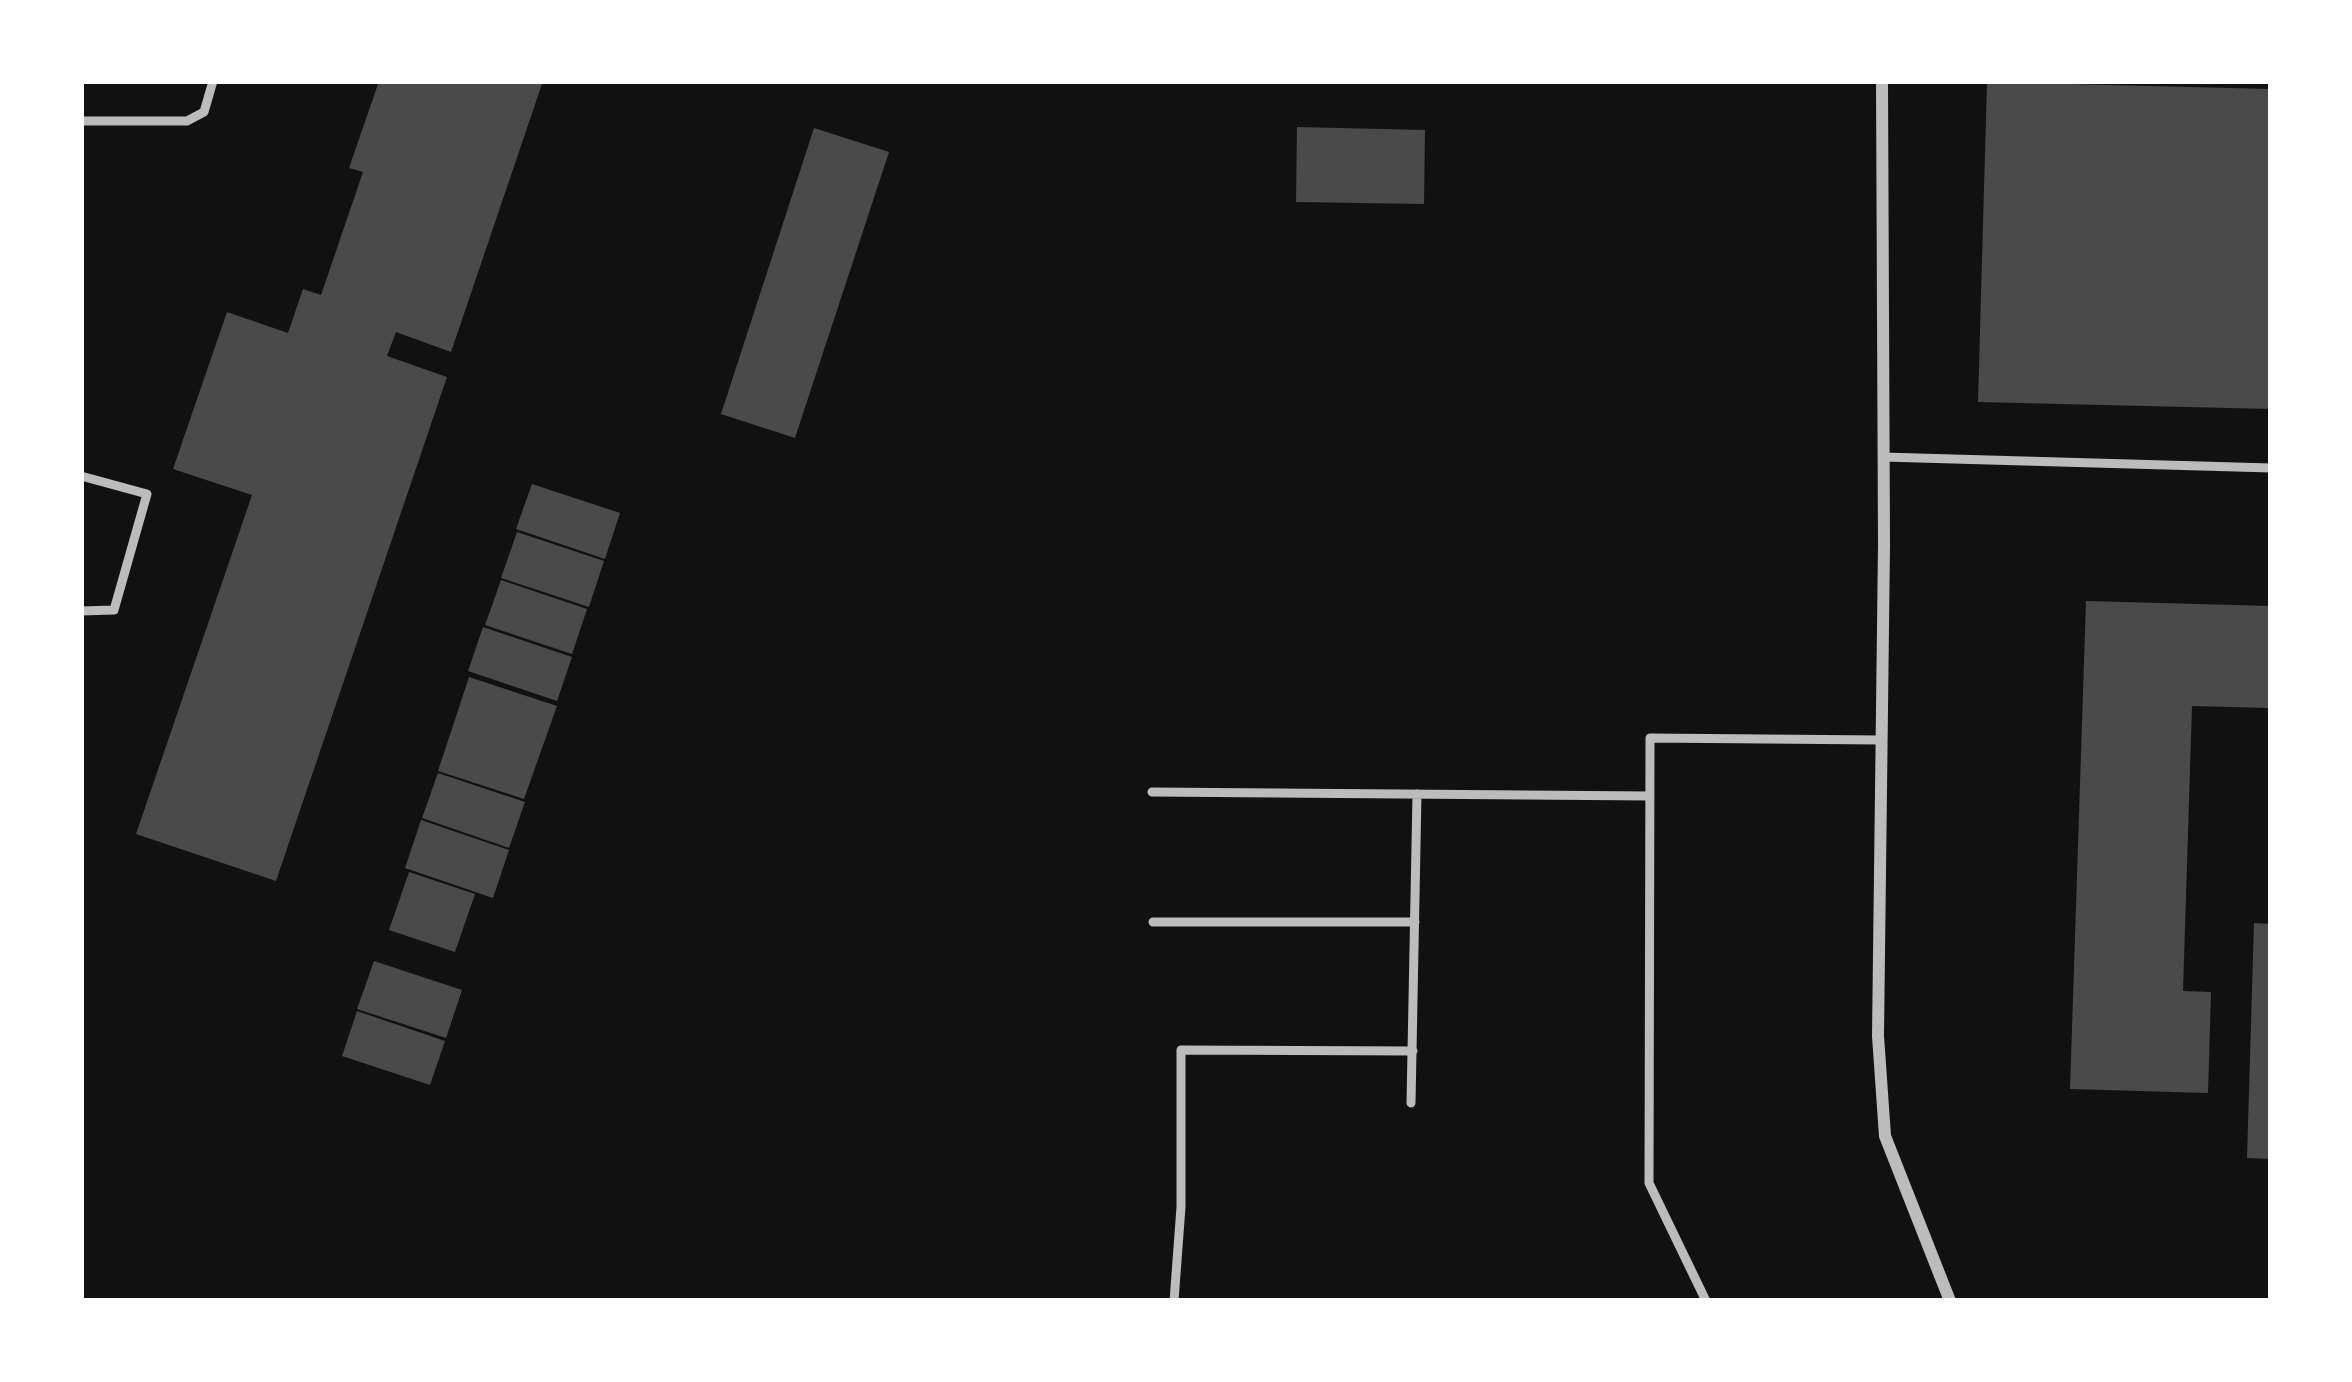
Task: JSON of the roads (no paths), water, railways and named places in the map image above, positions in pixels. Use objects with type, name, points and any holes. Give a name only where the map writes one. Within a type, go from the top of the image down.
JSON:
[{"type":"street","points":[[1882,81],[1878,1036],[1886,1136],[1950,1301]]},
{"type":"lane","points":[[81,121],[187,121],[204,112],[213,81]]},
{"type":"lane","points":[[1883,457],[2271,469]]},
{"type":"lane","points":[[81,476],[147,494],[113,610],[81,611]]},
{"type":"lane","points":[[1706,1301],[1649,1184],[1650,738],[1880,740]]},
{"type":"lane","points":[[1153,792],[1650,796]]},
{"type":"lane","points":[[1412,1103],[1417,794]]},
{"type":"lane","points":[[1153,922],[1415,922]]},
{"type":"lane","points":[[1174,1301],[1180,1207],[1180,1050],[1413,1051]]}]
